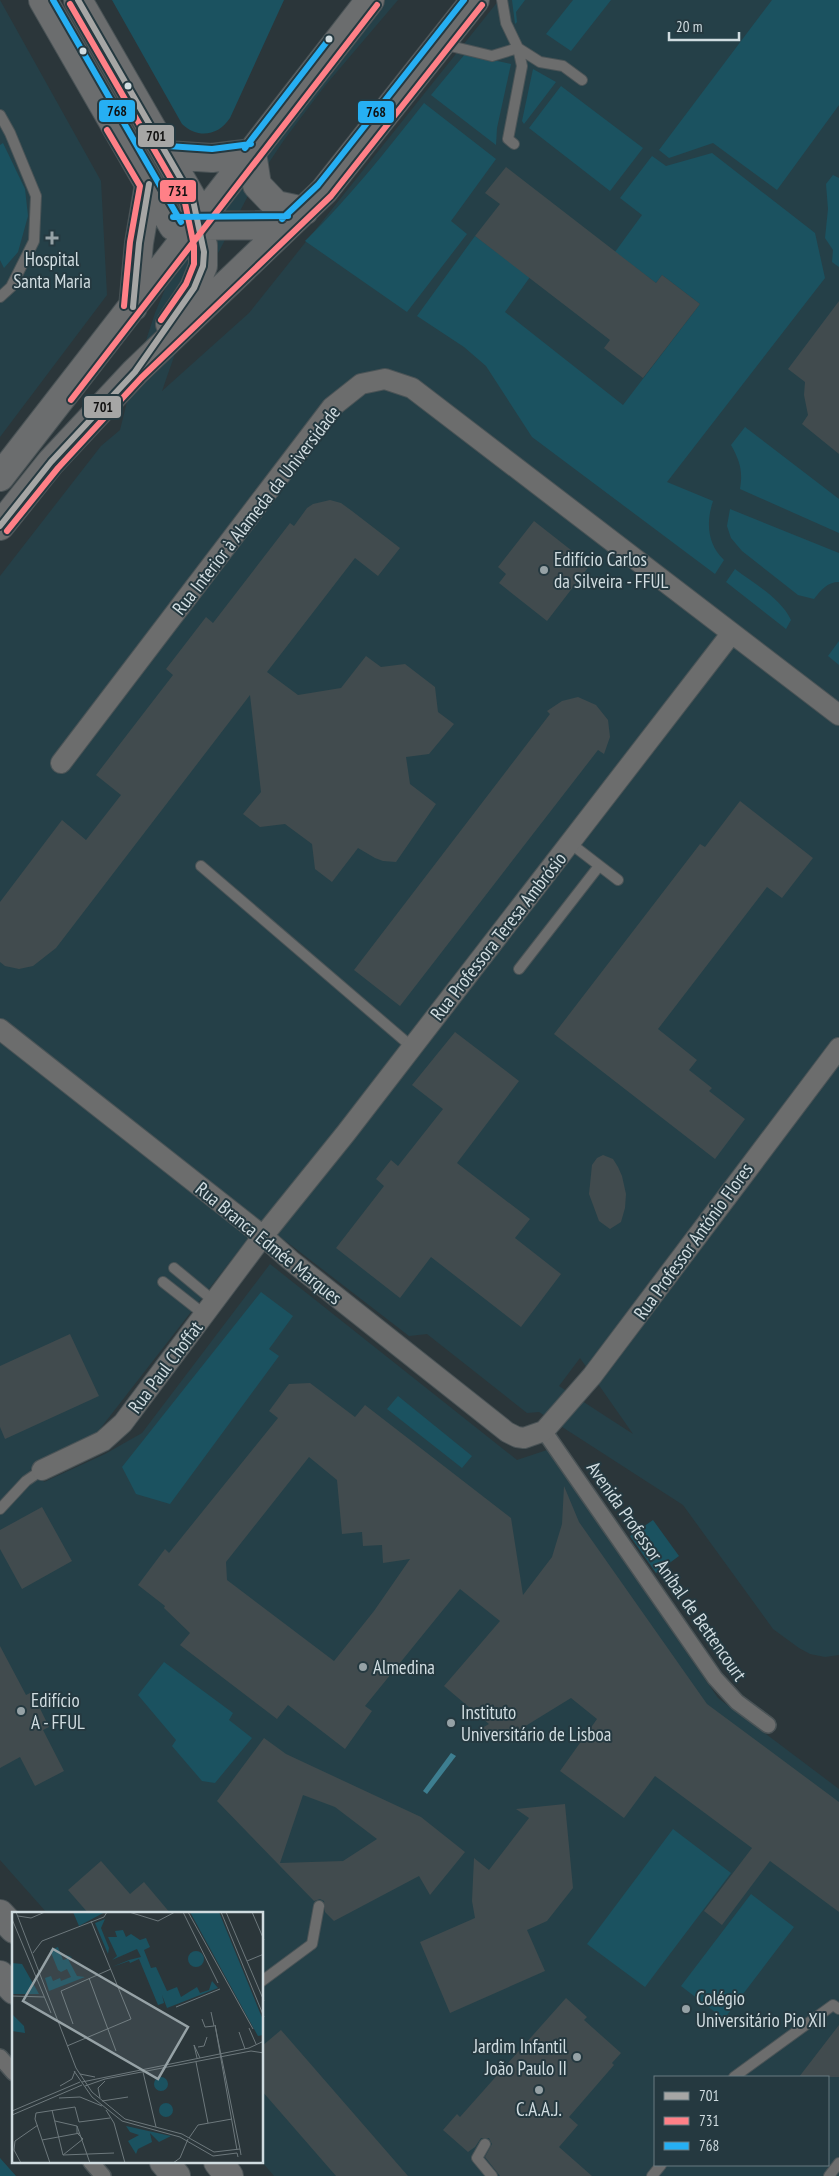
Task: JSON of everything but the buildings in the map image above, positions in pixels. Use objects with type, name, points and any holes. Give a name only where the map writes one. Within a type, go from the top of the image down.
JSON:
[{"type":"main road","points":[[43,0],[149,184],[188,217],[296,218]]},
{"type":"main road","points":[[78,0],[167,155],[188,217],[204,252],[201,273],[190,295],[135,372]]},
{"type":"main road","points":[[0,477],[174,252],[188,217],[252,153],[370,0]]},
{"type":"main road","points":[[0,526],[50,462],[135,372],[296,218],[341,170],[475,0]]},
{"type":"main road","points":[[167,155],[212,158],[252,153]]},
{"type":"main road","points":[[252,153],[257,185],[276,204],[296,218]]},
{"type":"main road","points":[[133,306],[139,244],[149,184]]},
{"type":"main road","points":[[0,1914],[12,1927]]},
{"type":"main road","points":[[0,1974],[12,1988]]},
{"type":"main road","points":[[166,2164],[176,2176]]},
{"type":"main road","points":[[220,2164],[230,2176]]},
{"type":"street","name":"Rua Interior à Alameda da Universidade","points":[[61,763],[332,407],[361,384],[385,379],[412,388],[839,715]]},
{"type":"street","name":"Rua Professora Teresa Ambrósio","points":[[263,1236],[331,1152],[731,634]]},
{"type":"street","name":"Rua Branca Edmée Marques","points":[[0,1029],[263,1236],[290,1260],[507,1432],[513,1436],[524,1438],[544,1431]]},
{"type":"street","name":"Rua Professor António Flores","points":[[544,1431],[594,1373],[839,1048]]},
{"type":"street","name":"Rua Paul Choffat","points":[[42,1470],[95,1445],[114,1432],[263,1236]]},
{"type":"street","name":"Avenida Professor Aníbal de Bettencourt","points":[[544,1431],[715,1678],[737,1702],[768,1725]]},
{"type":"street","points":[[0,2057],[12,2071]]},
{"type":"street","points":[[93,2164],[103,2176]]},
{"type":"lane","points":[[502,0],[506,23],[518,48],[522,66],[508,140],[514,144]]},
{"type":"lane","points":[[441,44],[492,56],[518,48],[540,62],[563,66],[582,80]]},
{"type":"lane","points":[[0,115],[10,133],[36,196],[34,241],[11,287],[0,297]]},
{"type":"lane","points":[[570,843],[618,880]]},
{"type":"lane","points":[[201,866],[412,1047]]},
{"type":"lane","points":[[519,969],[599,866]]},
{"type":"lane","points":[[174,1268],[210,1308]]},
{"type":"lane","points":[[162,1282],[210,1308]]},
{"type":"lane","points":[[0,1509],[26,1481],[42,1470]]},
{"type":"lane","points":[[264,1980],[312,1944],[318,1906]]},
{"type":"lane","points":[[735,2076],[834,2004],[839,2009]]},
{"type":"lane","points":[[485,2144],[477,2158],[492,2176]]},
{"type":"lane","points":[[829,2176],[839,2163]]},
{"type":"lane","points":[[652,2176],[660,2166]]},
{"type":"shaded area","name":"Hospital Santa Maria","points":[[0,0],[101,181],[107,295],[0,437]]},
{"type":"shaded area","points":[[112,0],[284,0],[230,118],[220,129],[214,132],[201,133],[188,129],[182,124]]},
{"type":"shaded area","points":[[356,0],[398,0],[324,87],[284,140],[252,188],[202,284],[185,325],[162,391],[249,313],[499,0],[839,0],[839,1655],[825,1657],[810,1654],[773,1629],[683,1505],[539,1412],[527,1413],[427,1334],[409,1336],[261,1222],[96,1434],[35,1463],[44,1482],[105,1454],[142,1433],[270,1264],[517,1460],[547,1450],[718,1698],[839,1789],[839,2176],[274,2176],[264,2164],[264,1912],[46,1912],[0,1860],[0,576],[101,446],[120,430],[131,386],[155,313],[173,270],[226,171],[258,122],[299,67]],"holes":[[[580,1358],[633,1434],[559,1386]]]},
{"type":"shaded area","points":[[512,0],[525,0],[516,12],[517,22],[515,24]]},
{"type":"shaded area","points":[[573,0],[611,0],[571,51],[546,34]]},
{"type":"shaded area","points":[[772,0],[839,0],[839,105],[777,190],[713,143],[669,158],[659,150]]},
{"type":"shaded area","points":[[465,54],[511,64],[497,128],[496,145],[431,95]]},
{"type":"shaded area","points":[[533,69],[556,82],[524,124],[522,121]]},
{"type":"shaded area","points":[[561,86],[643,148],[610,191],[529,128]]},
{"type":"shaded area","points":[[424,103],[496,159],[451,221],[467,234],[407,312],[305,241],[352,191]]},
{"type":"shaded area","points":[[3,143],[25,189],[28,216],[18,252],[4,268],[0,260],[0,145]]},
{"type":"shaded area","points":[[712,153],[815,233],[825,278],[667,482],[713,501],[709,517],[711,540],[718,554],[724,560],[715,574],[532,437],[486,366],[464,347],[417,316],[475,236],[530,277],[505,312],[623,405],[700,304],[662,275],[656,283],[615,252],[642,215],[620,198],[652,156],[666,166]]},
{"type":"shaded area","points":[[833,175],[839,178],[839,267],[832,262],[833,250],[825,238],[828,209],[826,184]]},
{"type":"shaded area","points":[[745,427],[839,499],[839,533],[740,489],[740,466],[731,445]]},
{"type":"shaded area","points":[[730,509],[839,553],[839,582],[828,585],[814,599],[798,595],[742,551],[731,538],[727,526]]},
{"type":"shaded area","points":[[735,569],[780,604],[791,620],[786,629],[726,582]]},
{"type":"shaded area","points":[[839,641],[839,665],[828,656]]},
{"type":"shaded area","points":[[261,1292],[293,1316],[269,1349],[279,1356],[170,1504],[136,1494],[122,1467]]},
{"type":"shaded area","points":[[398,1396],[472,1456],[462,1468],[387,1409]]},
{"type":"shaded area","points":[[653,1520],[679,1556],[656,1573],[630,1536]]},
{"type":"shaded area","points":[[164,1662],[233,1713],[229,1720],[252,1738],[215,1783],[202,1781],[172,1746],[176,1740],[138,1695]]},
{"type":"shaded area","points":[[451,1753],[456,1756],[427,1794],[423,1791]]},
{"type":"shaded area","points":[[673,1829],[731,1873],[645,1987],[587,1944]]},
{"type":"shaded area","points":[[751,1894],[794,1927],[724,2019],[681,1986]]},
{"type":"shaded area","points":[[0,2158],[16,2176],[0,2176]]},
{"type":"transit line","name":"768","points":[[53,0],[181,222]]},
{"type":"transit line","name":"701","points":[[0,526],[51,462],[135,372],[194,288],[203,266],[204,252],[193,200],[78,0]]},
{"type":"transit line","name":"768","points":[[282,219],[318,185],[464,0]]},
{"type":"transit line","name":"731","points":[[70,4],[185,203],[194,246],[194,264],[186,284],[161,320]]},
{"type":"transit line","name":"731","points":[[71,400],[377,5]]},
{"type":"transit line","name":"731","points":[[7,531],[58,468],[141,378],[331,196],[482,5]]},
{"type":"transit line","name":"768","points":[[245,148],[329,39]]},
{"type":"transit line","name":"731","points":[[107,130],[140,186],[130,242],[124,306]]},
{"type":"transit line","name":"768","points":[[168,146],[212,149],[251,144]]},
{"type":"transit line","name":"701","points":[[133,307],[139,243],[149,184]]},
{"type":"transit line","name":"768","points":[[173,217],[288,216]]},
{"type":"place","name":"Hospital Santa Maria","points":[[52,238]]},
{"type":"place","name":"Edifício Carlos da Silveira - FFUL","points":[[544,570]]},
{"type":"place","name":"Almedina","points":[[363,1667]]},
{"type":"place","name":"Edifício A - FFUL","points":[[21,1711]]},
{"type":"place","name":"Instituto Universitário de Lisboa","points":[[451,1723]]},
{"type":"place","name":"Colégio Universitário Pio XII","points":[[686,2009]]},
{"type":"place","name":"Jardim Infantil João Paulo II","points":[[577,2057]]},
{"type":"place","name":"C.A.A.J.","points":[[539,2090]]}]
